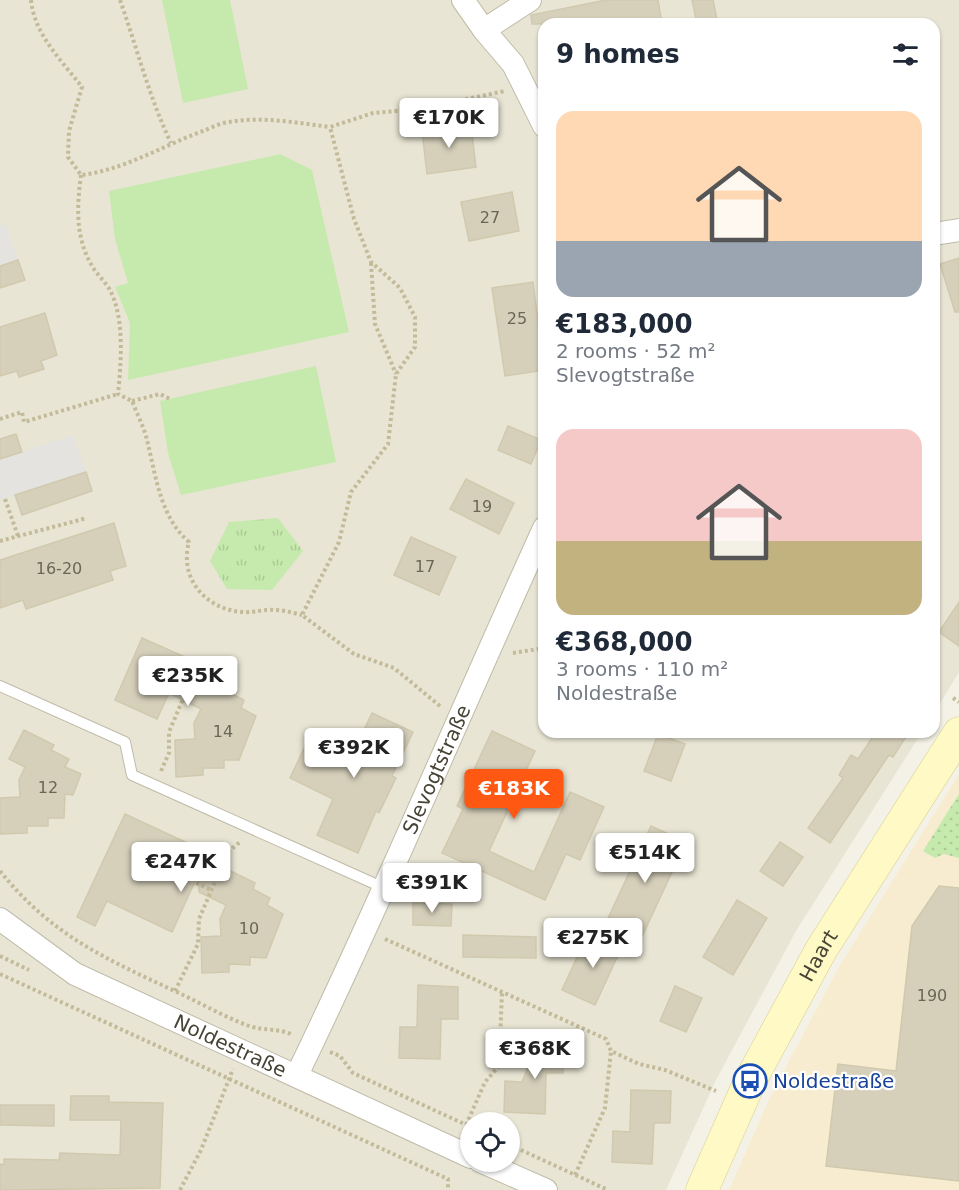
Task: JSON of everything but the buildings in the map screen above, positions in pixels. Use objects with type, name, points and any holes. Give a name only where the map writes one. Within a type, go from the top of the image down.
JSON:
[{"type":"main road","name":"Haart","points":[[702,1190],[750,1081],[821,950],[956,743]]},
{"type":"street","points":[[463,0],[484,30],[513,64],[538,113]]},
{"type":"street","points":[[484,30],[530,0]]},
{"type":"street","points":[[940,233],[959,230]]},
{"type":"street","name":"Slevogtstraße","points":[[297,1075],[365,930],[382,886],[538,541]]},
{"type":"street","name":"Noldestraße","points":[[0,919],[75,974],[460,1152]]},
{"type":"street","points":[[505,1172],[546,1190]]},
{"type":"lane","points":[[0,686],[125,742],[132,775],[382,886]]},
{"type":"path","points":[[31,0],[32,15],[42,34],[82,87],[69,131],[68,157],[81,175],[78,198],[79,239],[92,266],[111,291],[123,342],[118,394]]},
{"type":"path","points":[[120,0],[142,62],[152,101],[171,143]]},
{"type":"path","points":[[81,175],[96,173],[136,160],[171,143],[228,122],[280,120],[330,127],[373,113],[419,109],[526,86]]},
{"type":"path","points":[[330,127],[354,219],[371,262],[375,324],[396,374]]},
{"type":"path","points":[[302,615],[339,542],[351,492],[388,444],[396,374],[415,346],[415,317],[400,288],[371,262]]},
{"type":"path","points":[[0,419],[22,412],[24,422],[118,394],[132,401],[160,394],[170,399]]},
{"type":"path","points":[[132,401],[147,438],[162,501],[175,530],[189,542],[185,557],[189,578],[198,591],[214,605],[242,612],[274,609],[302,615],[354,654],[394,668],[437,704],[459,716]]},
{"type":"path","points":[[5,499],[18,536]]},
{"type":"path","points":[[0,541],[87,518]]},
{"type":"path","points":[[507,653],[538,649]]},
{"type":"path","points":[[155,786],[169,753],[169,732],[199,661]]},
{"type":"path","points":[[171,687],[185,693]]},
{"type":"path","points":[[953,698],[959,702]]},
{"type":"path","points":[[175,991],[198,944],[199,919],[228,852],[254,829]]},
{"type":"path","points":[[0,871],[24,901],[56,928],[100,956],[251,1026],[281,1029],[312,1043],[340,1056],[353,1073],[460,1122]]},
{"type":"path","points":[[196,883],[211,890]]},
{"type":"path","points":[[365,930],[606,1039],[611,1051],[605,1108],[575,1175]]},
{"type":"path","points":[[0,974],[448,1179],[448,1190]]},
{"type":"path","points":[[474,1112],[485,1082],[499,1066],[502,992]]},
{"type":"path","points":[[180,1190],[201,1150],[240,1049]]},
{"type":"path","points":[[611,1051],[639,1064],[665,1070],[716,1091]]},
{"type":"path","points":[[520,1150],[608,1190]]},
{"type":"shaded area","points":[[0,0],[959,0],[959,672],[940,704],[940,18],[538,18],[538,738],[918,738],[796,931],[716,1080],[666,1190],[0,1190]]},
{"type":"shaded area","points":[[6,224],[18,260],[0,266],[0,226]]},
{"type":"shaded area","points":[[73,435],[86,472],[0,500],[0,459]]},
{"type":"shaded area","points":[[959,774],[959,1190],[729,1190],[771,1095],[840,965]]},
{"type":"green space","points":[[162,0],[230,0],[248,89],[183,103]]},
{"type":"green space","points":[[280,154],[312,170],[349,332],[128,380],[130,323],[115,287],[128,283],[115,239],[109,191]]},
{"type":"green space","points":[[316,366],[336,462],[181,495],[168,453],[160,401]]},
{"type":"green space","points":[[278,518],[303,551],[272,590],[227,589],[210,561],[229,522]]},
{"type":"green space","points":[[959,794],[959,858],[944,854],[935,858],[923,851]]},
{"type":"place","name":"Noldestraße","points":[[750,1081]]}]
